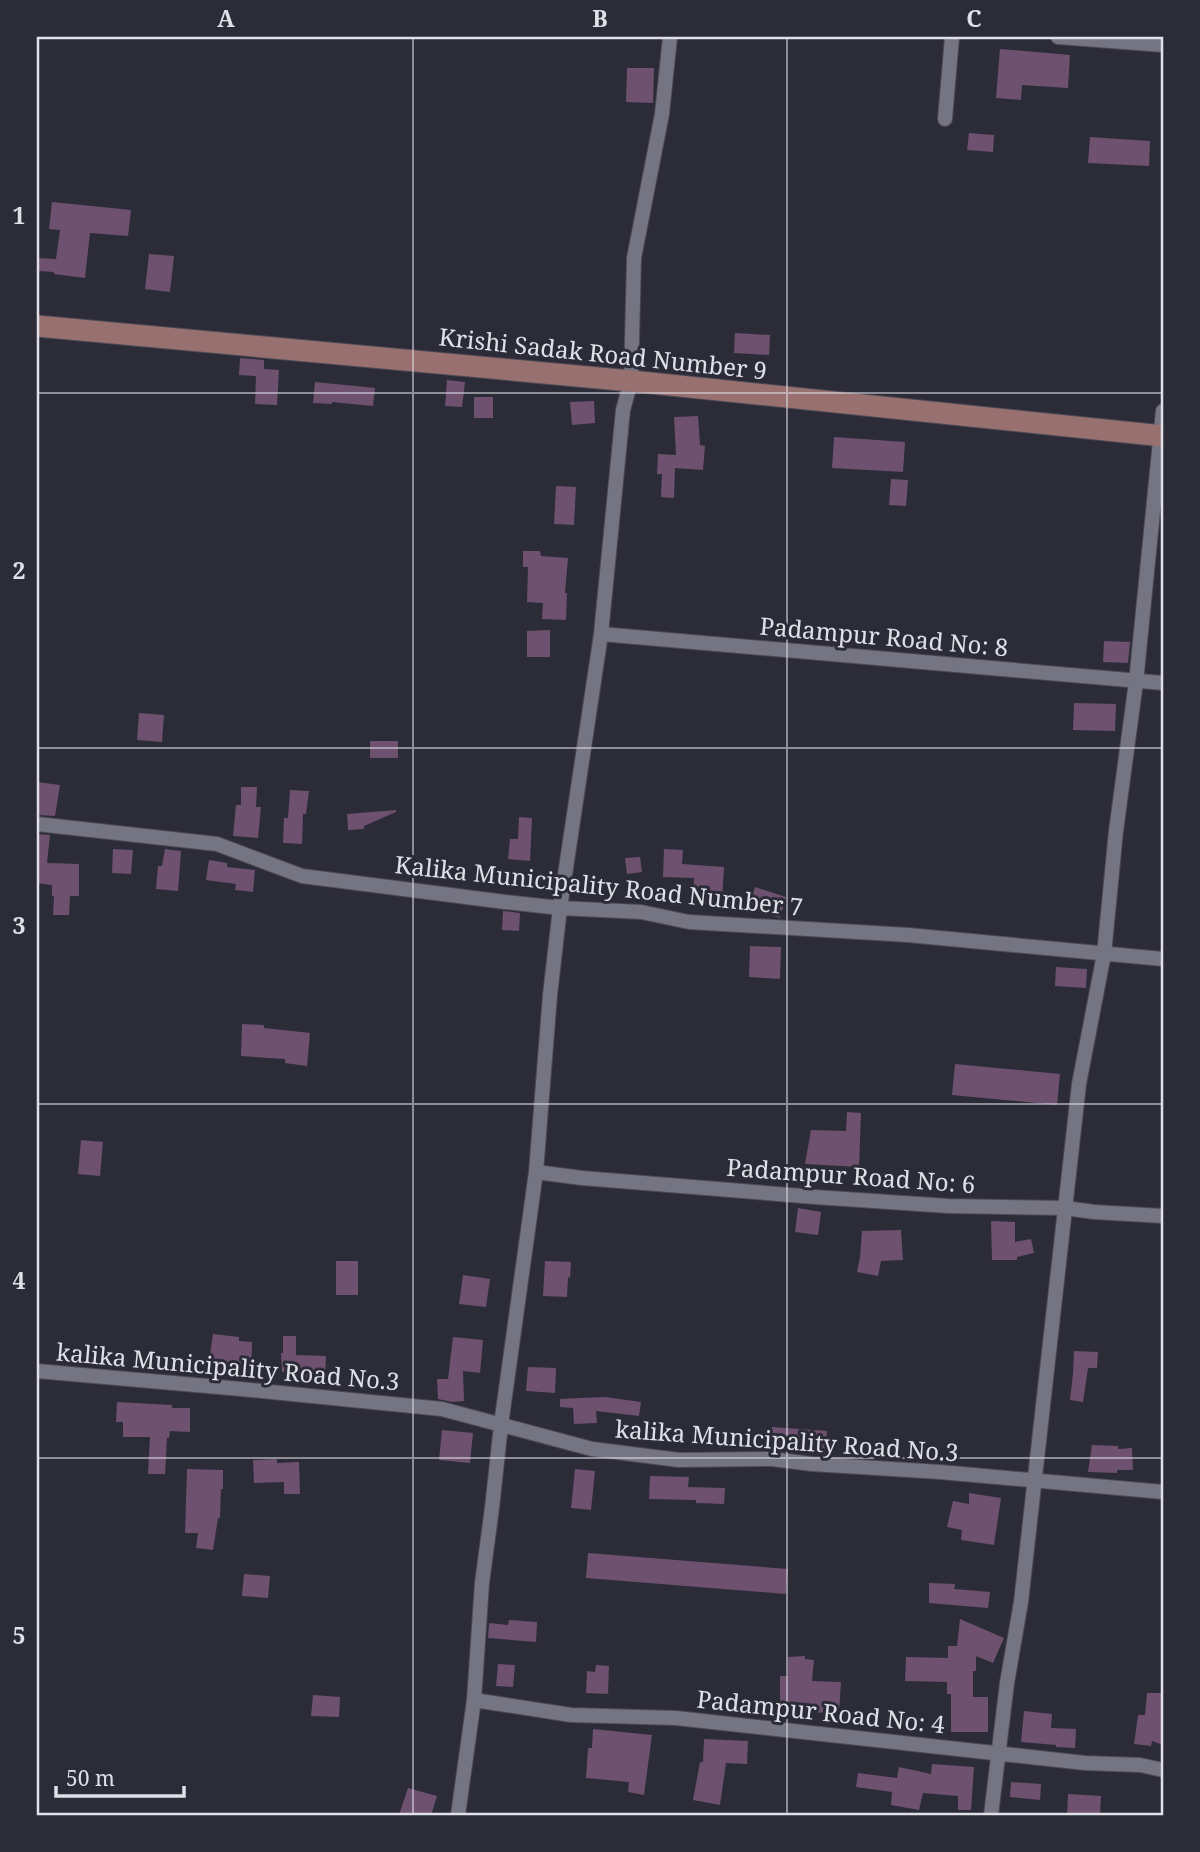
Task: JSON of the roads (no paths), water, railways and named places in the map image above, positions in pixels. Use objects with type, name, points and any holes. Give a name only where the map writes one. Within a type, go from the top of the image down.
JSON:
[{"type":"street","points":[[458,1815],[474,1700],[482,1583],[501,1425],[536,1172],[560,908],[601,634],[624,410],[631,381],[634,258],[662,114],[670,37]]},
{"type":"street","points":[[945,119],[953,37]]},
{"type":"street","points":[[1058,37],[1163,45]]},
{"type":"street","name":"Krishi Sadak Road Number 9","points":[[37,326],[631,381],[1162,436]]},
{"type":"street","points":[[991,1815],[1007,1683],[1021,1602],[1079,1084],[1104,954],[1116,831],[1136,682],[1163,411]]},
{"type":"street","name":"Padampur Road No: 8","points":[[601,634],[1163,683]]},
{"type":"street","name":"Kalika Municipality Road Number 7","points":[[37,824],[217,844],[302,876],[505,902],[641,912],[689,922],[908,935],[1163,959]]},
{"type":"street","name":"Padampur Road No: 6","points":[[536,1172],[815,1197],[948,1206],[1065,1208],[1163,1216]]},
{"type":"street","name":"kalika Municipality Road No.3","points":[[37,1371],[442,1409],[592,1449],[679,1460],[772,1459],[1163,1492]]},
{"type":"street","name":"Padampur Road No: 4","points":[[474,1700],[571,1715],[676,1718],[1085,1763],[1140,1765],[1163,1770]]}]
